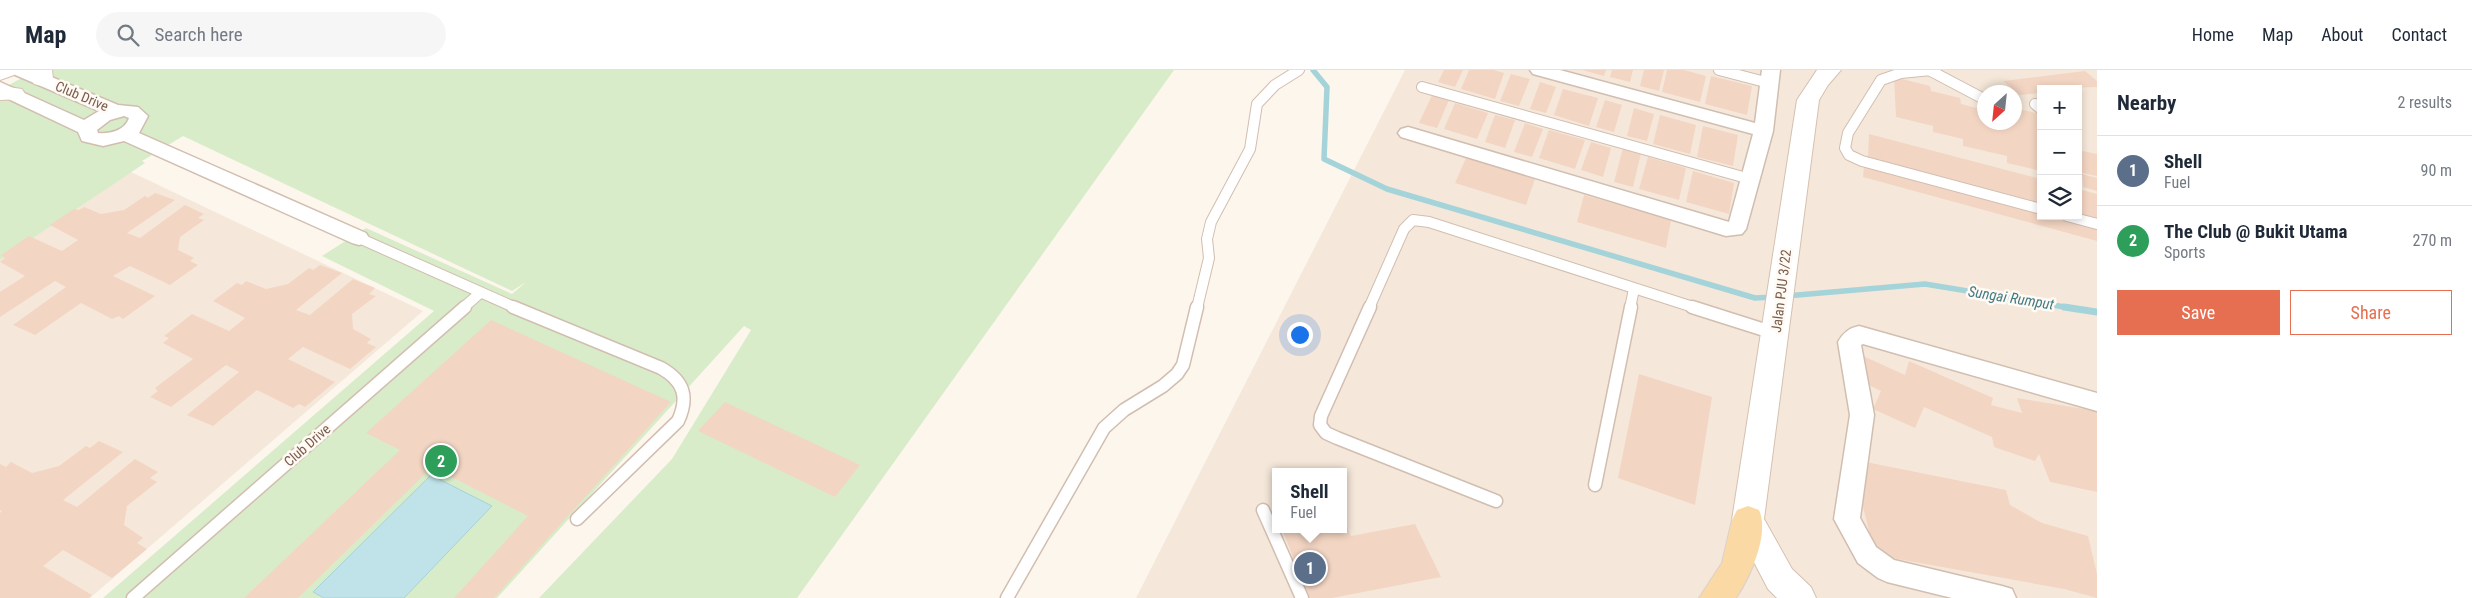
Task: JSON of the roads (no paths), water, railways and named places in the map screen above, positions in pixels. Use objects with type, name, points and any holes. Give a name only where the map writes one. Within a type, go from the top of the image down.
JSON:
[{"type":"main road","points":[[1716,598],[1731,580],[1741,557],[1748,520]]},
{"type":"street","points":[[0,73],[6,70]]},
{"type":"street","name":"Club Drive","points":[[5,92],[86,130],[89,137],[93,139],[108,139],[124,134],[136,125],[139,116],[131,111],[116,111],[41,75],[20,70]]},
{"type":"street","points":[[1539,70],[1763,131]]},
{"type":"street","name":"Jalan PJU 3/22","points":[[1748,520],[1808,100],[1819,81],[1830,70]]},
{"type":"street","points":[[1408,133],[1726,229],[1735,229],[1739,224],[1763,131],[1770,76]]},
{"type":"street","points":[[86,130],[100,117],[116,111]]},
{"type":"street","points":[[124,134],[359,238]]},
{"type":"street","points":[[2002,598],[1887,570],[1867,555],[1847,519],[1862,415],[1849,342],[1859,334],[2097,402]]},
{"type":"street","points":[[1748,520],[1780,579],[1799,598]]},
{"type":"lane","points":[[1007,598],[1104,428],[1125,409],[1163,388],[1174,379],[1183,365],[1209,258],[1207,239],[1211,222],[1250,150],[1258,104],[1275,84],[1299,70]]},
{"type":"lane","points":[[1720,70],[1770,76]]},
{"type":"lane","points":[[1977,95],[1930,70],[1901,73],[1881,80],[1848,132],[1845,148],[1849,155],[1862,161],[2037,208]]},
{"type":"lane","points":[[1422,87],[1750,179]]},
{"type":"lane","points":[[1496,500],[1337,438],[1326,433],[1320,425],[1321,416],[1408,224],[1412,220],[1429,222],[1776,334]]},
{"type":"lane","points":[[2082,220],[2097,224]]},
{"type":"lane","points":[[359,238],[480,293],[661,368],[674,375],[682,384],[686,396],[685,409],[678,421],[577,519]]},
{"type":"lane","points":[[1595,485],[1634,289]]},
{"type":"lane","name":"Club Drive","points":[[133,598],[480,293]]},
{"type":"lane","points":[[1263,510],[1272,530]]},
{"type":"lane","points":[[1273,533],[1302,598]]},
{"type":"water","points":[[431,475],[492,506],[404,598],[324,598],[313,592]]},
{"type":"waterway","points":[[1313,70],[1327,87],[1324,159],[1387,189],[1755,298],[1774,297]]},
{"type":"waterway","name":"Sungai Rumput","points":[[1786,296],[1925,284],[2071,308]]},
{"type":"waterway","name":"Sungai Rumput","points":[[2064,307],[2097,312]]},
{"type":"place","name":"The Club @ Bukit Utama","points":[[441,461]]},
{"type":"place","name":"Shell","points":[[1310,568]]}]
